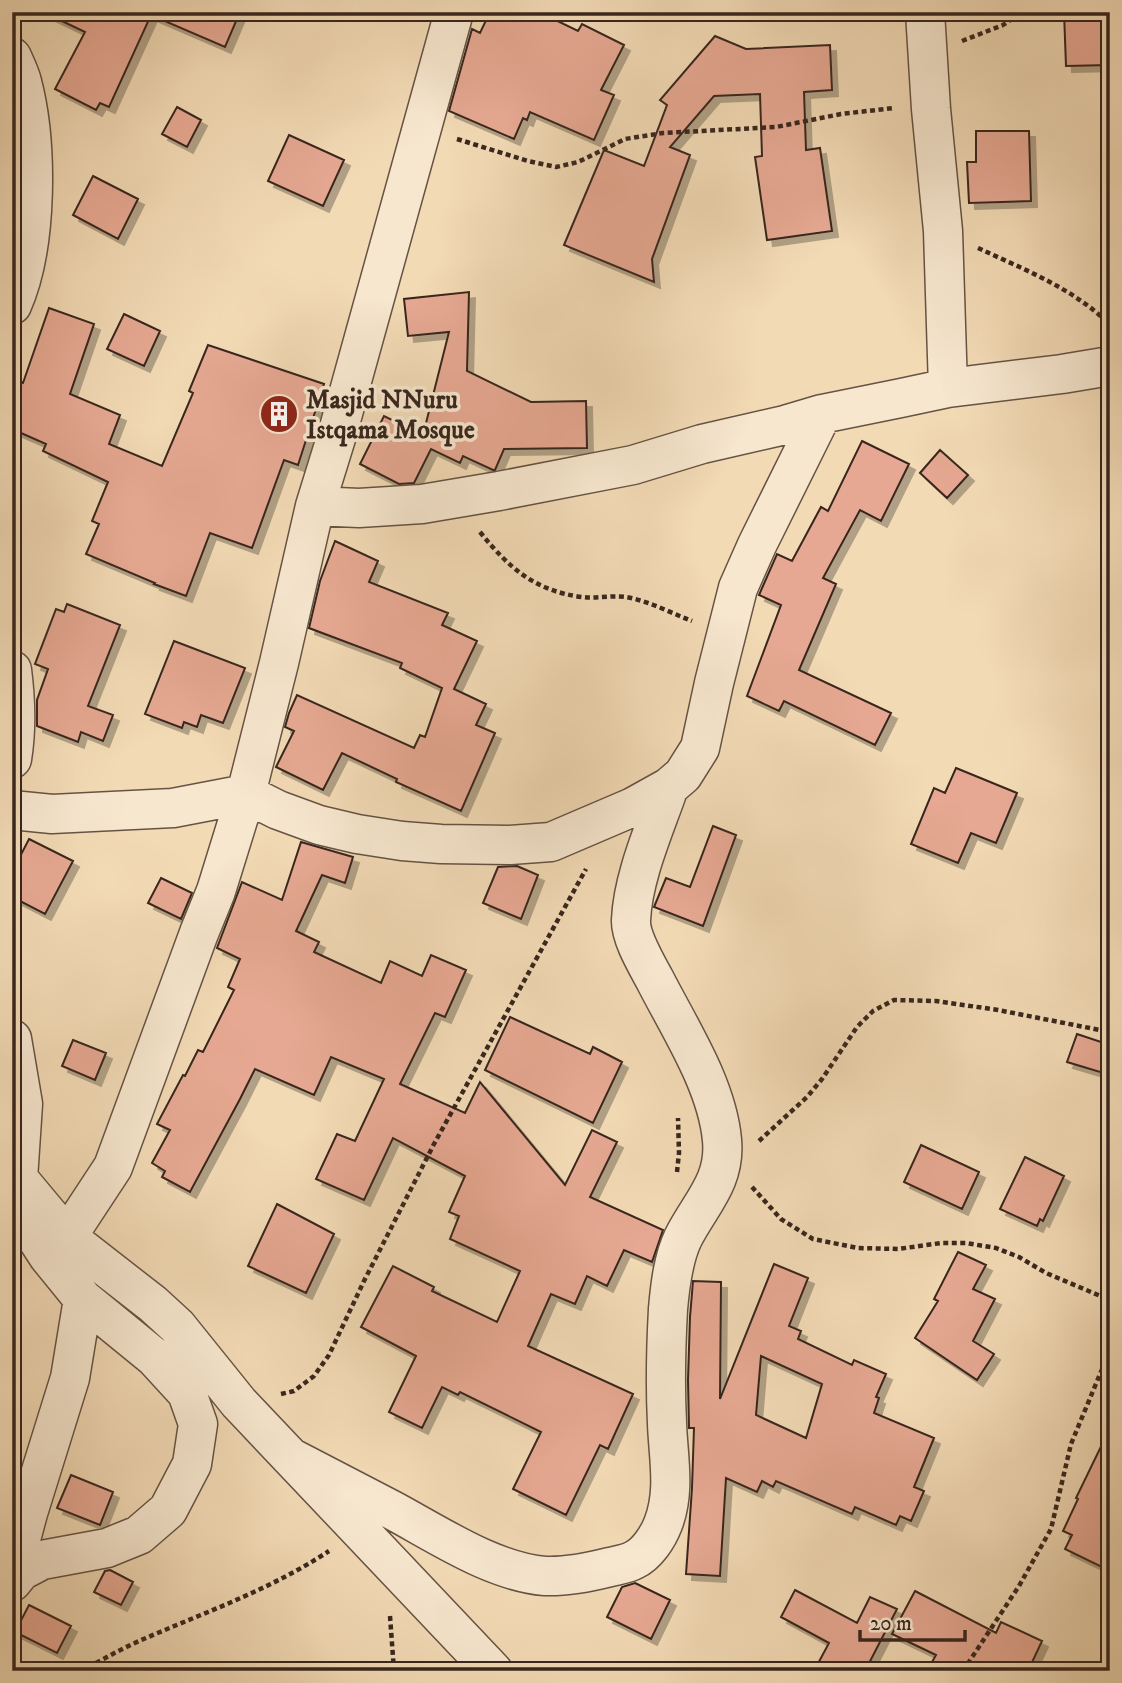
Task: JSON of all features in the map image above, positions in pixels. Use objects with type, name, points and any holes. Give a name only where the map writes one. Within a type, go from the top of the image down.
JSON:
[{"type":"street","points":[[67,1237],[113,1167],[216,891],[246,794],[315,506],[454,12]]},
{"type":"street","points":[[925,12],[943,232],[948,388]]},
{"type":"street","points":[[12,57],[22,80],[30,126],[32,183],[31,234],[20,287],[12,304]]},
{"type":"street","points":[[315,506],[359,508],[456,499],[633,465],[702,444],[822,414],[948,388],[1110,366]]},
{"type":"street","points":[[12,810],[52,814],[173,808],[246,794],[318,825],[357,834],[415,842],[510,845],[551,842],[633,807],[669,787],[683,775],[700,748],[738,588],[822,414]]},
{"type":"street","points":[[12,670],[16,735],[12,760]]},
{"type":"street","points":[[290,1457],[449,1542],[503,1567],[545,1576],[586,1573],[635,1560],[650,1546],[663,1525],[669,1499],[671,1468],[667,1421],[668,1306],[675,1263],[681,1242],[711,1192],[721,1168],[741,1142],[719,1121],[705,1077],[636,943],[630,923],[640,871],[669,787]]},
{"type":"street","points":[[12,1039],[23,1104],[14,1184],[48,1256],[83,1299],[154,1357],[187,1394],[198,1424],[192,1464],[168,1510],[139,1535],[107,1548],[42,1560],[21,1571],[12,1582]]},
{"type":"street","points":[[14,1184],[67,1237],[177,1326],[239,1403],[493,1671]]},
{"type":"street","points":[[12,1573],[69,1378],[83,1299]]},
{"type":"path","points":[[928,55],[1003,25],[1022,12]]},
{"type":"path","points":[[423,129],[556,167],[578,162],[625,139],[663,133],[776,127],[875,109],[931,108]]},
{"type":"path","points":[[943,232],[1060,288],[1096,310],[1110,325]]},
{"type":"path","points":[[456,499],[495,551],[514,570],[540,586],[585,598],[624,597],[642,601],[725,635]]},
{"type":"path","points":[[239,1403],[294,1391],[314,1376],[329,1355],[434,1144],[591,860]]},
{"type":"path","points":[[1110,1032],[936,1000],[894,1000],[873,1011],[857,1027],[814,1088],[741,1142],[731,1165],[781,1219],[813,1239],[858,1248],[898,1249],[966,1242],[996,1248],[1020,1256],[1046,1273],[1110,1300]]},
{"type":"path","points":[[676,1178],[679,1153],[677,1111]]},
{"type":"path","points":[[963,1671],[1019,1586],[1051,1529],[1070,1444],[1110,1350]]},
{"type":"path","points":[[81,1671],[136,1642],[239,1600],[313,1562],[338,1545],[345,1515]]},
{"type":"building","points":[[43,12],[240,12],[225,47],[151,15],[109,107],[100,103],[96,110],[55,89],[85,32]]},
{"type":"building","points":[[490,12],[539,12],[578,31],[582,24],[624,45],[601,90],[614,95],[594,140],[530,112],[527,120],[523,118],[514,139],[449,111],[472,29],[480,33]]},
{"type":"building","points":[[1064,12],[1110,12],[1110,65],[1066,66]]},
{"type":"building","points":[[715,36],[746,49],[830,45],[832,90],[804,92],[806,150],[820,148],[832,231],[767,240],[755,157],[762,156],[760,94],[714,96],[670,147],[690,155],[652,259],[654,282],[564,245],[604,150],[644,166],[667,105],[660,100]]},
{"type":"building","points":[[177,107],[201,120],[187,147],[162,134]]},
{"type":"building","points":[[976,131],[1029,131],[1031,201],[969,203],[967,162],[976,162]]},
{"type":"building","points":[[289,135],[344,160],[323,206],[268,181]]},
{"type":"building","points":[[93,176],[138,199],[118,239],[73,215]]},
{"type":"building","points":[[469,292],[467,371],[531,402],[586,401],[587,448],[504,449],[495,470],[463,456],[460,463],[431,449],[414,483],[399,484],[360,464],[384,416],[423,435],[449,332],[408,336],[404,299]]},
{"type":"building","points":[[49,308],[94,324],[70,394],[120,415],[109,444],[162,466],[193,393],[189,391],[208,345],[324,384],[298,465],[284,460],[252,548],[210,533],[186,596],[86,554],[99,524],[92,521],[108,482],[43,451],[46,444],[12,429],[12,378],[23,383]]},
{"type":"building","points":[[124,314],[160,331],[144,366],[107,349]]},
{"type":"building","points":[[862,441],[909,464],[881,521],[860,510],[823,578],[836,584],[799,670],[891,713],[875,745],[784,701],[779,711],[747,696],[781,605],[759,595],[777,554],[792,561],[821,507],[828,511]]},
{"type":"building","points":[[940,450],[968,475],[947,498],[920,473]]},
{"type":"building","points":[[335,541],[378,561],[369,582],[448,613],[442,625],[477,641],[454,689],[486,704],[476,725],[495,733],[461,811],[396,782],[397,779],[342,753],[323,790],[276,767],[294,731],[285,727],[297,695],[414,748],[420,735],[425,737],[442,688],[400,668],[402,663],[309,628],[320,581]]},
{"type":"building","points":[[67,604],[120,625],[88,706],[113,715],[103,741],[81,732],[78,742],[37,726],[37,700],[48,669],[35,664],[56,609],[64,612]]},
{"type":"building","points":[[174,641],[245,668],[223,723],[201,715],[197,727],[184,722],[182,728],[145,714]]},
{"type":"building","points":[[956,768],[1017,793],[996,843],[971,833],[958,863],[911,844],[934,788],[945,793]]},
{"type":"building","points":[[713,826],[736,835],[703,926],[654,907],[666,878],[690,887]]},
{"type":"building","points":[[29,839],[73,861],[45,914],[12,897],[12,872]]},
{"type":"building","points":[[301,842],[353,857],[345,883],[322,875],[296,931],[319,942],[314,952],[381,983],[390,961],[422,976],[431,955],[466,970],[445,1017],[435,1013],[400,1084],[465,1113],[480,1082],[565,1185],[592,1130],[617,1142],[590,1197],[663,1230],[652,1262],[624,1250],[607,1286],[587,1276],[575,1304],[551,1294],[528,1346],[633,1394],[608,1449],[600,1445],[566,1515],[513,1489],[541,1432],[460,1392],[458,1395],[442,1387],[422,1428],[389,1412],[416,1356],[361,1327],[393,1266],[434,1287],[432,1291],[497,1322],[520,1271],[450,1239],[459,1216],[449,1212],[465,1176],[393,1138],[364,1200],[316,1179],[337,1134],[355,1141],[384,1079],[331,1057],[314,1095],[255,1069],[190,1192],[162,1177],[165,1171],[152,1163],[170,1130],[157,1124],[198,1050],[203,1052],[234,990],[228,987],[240,959],[217,948],[242,882],[282,900]]},
{"type":"building","points":[[517,866],[538,875],[521,919],[483,903],[498,867]]},
{"type":"building","points":[[161,878],[192,893],[181,919],[148,903]]},
{"type":"building","points":[[510,1017],[590,1054],[593,1047],[622,1062],[593,1123],[485,1070]]},
{"type":"building","points":[[1077,1034],[1110,1045],[1110,1075],[1067,1062]]},
{"type":"building","points":[[73,1040],[106,1053],[95,1080],[62,1066]]},
{"type":"building","points":[[921,1145],[979,1172],[962,1209],[904,1182]]},
{"type":"building","points":[[1025,1157],[1064,1176],[1043,1221],[1040,1219],[1037,1226],[1000,1209]]},
{"type":"building","points":[[277,1204],[334,1234],[306,1293],[248,1266]]},
{"type":"building","points":[[958,1252],[986,1265],[973,1289],[995,1299],[973,1341],[994,1354],[977,1380],[915,1338],[938,1301],[934,1299]]},
{"type":"building","points":[[774,1264],[808,1278],[789,1326],[801,1331],[798,1339],[852,1365],[854,1360],[886,1374],[876,1397],[879,1398],[874,1413],[934,1438],[914,1487],[924,1491],[911,1521],[900,1516],[896,1525],[855,1507],[852,1514],[776,1481],[773,1487],[762,1481],[757,1492],[726,1478],[720,1576],[686,1574],[694,1428],[689,1428],[688,1380],[693,1281],[721,1282],[720,1399]],"holes":[[[761,1356],[822,1384],[806,1438],[756,1415]]]},
{"type":"building","points":[[1110,1428],[1110,1571],[1065,1549],[1072,1535],[1063,1531]]},
{"type":"building","points":[[71,1475],[113,1492],[100,1525],[57,1508]]},
{"type":"building","points":[[110,1570],[133,1582],[121,1605],[94,1592],[105,1571]]},
{"type":"building","points":[[635,1583],[670,1600],[651,1639],[607,1617],[622,1587]]},
{"type":"building","points":[[795,1590],[857,1623],[870,1597],[897,1609],[865,1671],[814,1671],[829,1643],[781,1617]]},
{"type":"building","points":[[915,1591],[996,1633],[1001,1622],[1042,1641],[1028,1671],[927,1671],[936,1655],[892,1634]]},
{"type":"building","points":[[29,1605],[71,1626],[57,1653],[15,1632]]},
{"type":"place","name":"Masjid NNuru Istqama Mosque","points":[[279,414]]}]
